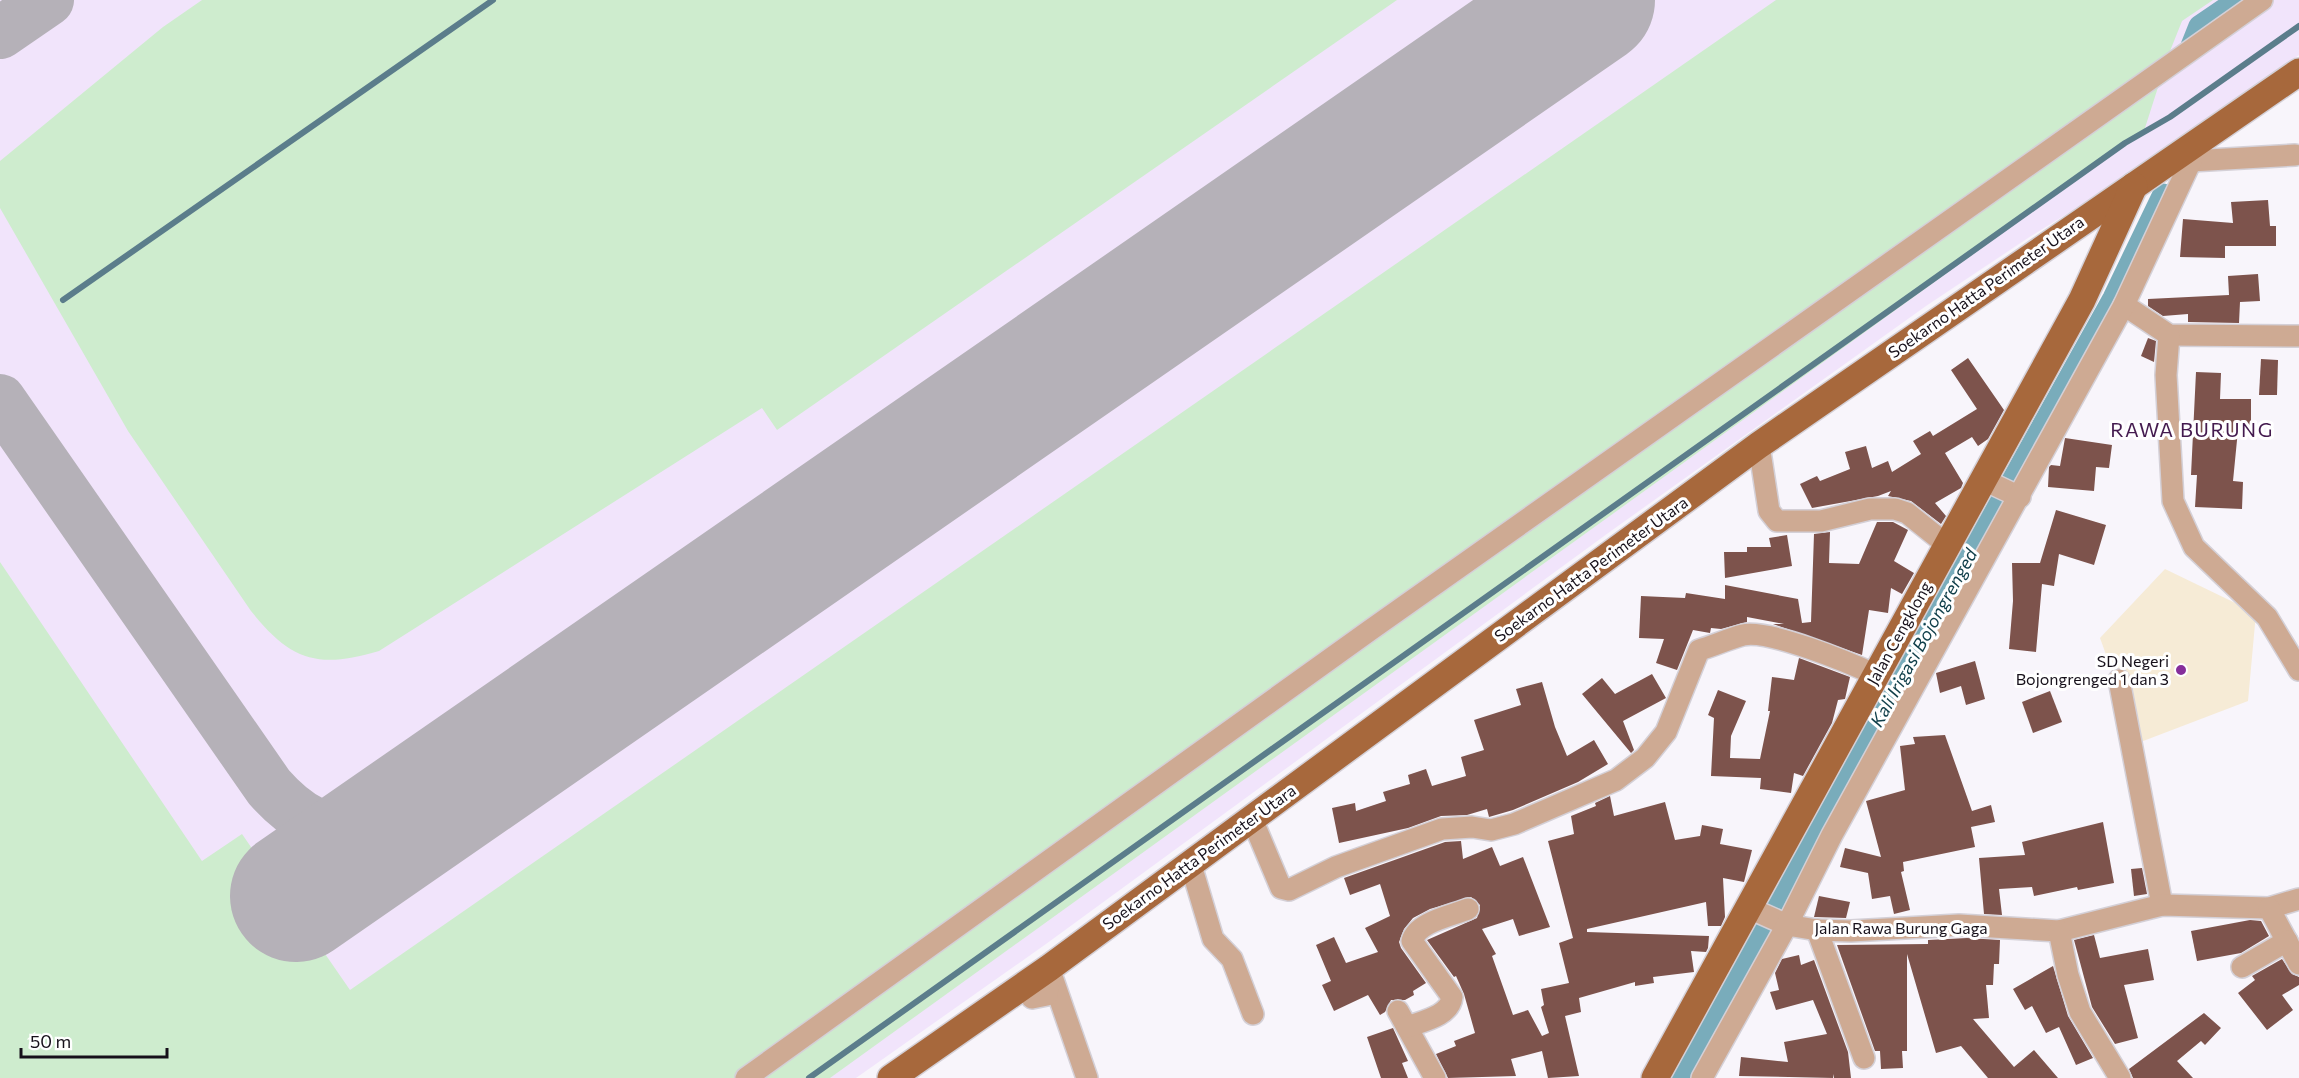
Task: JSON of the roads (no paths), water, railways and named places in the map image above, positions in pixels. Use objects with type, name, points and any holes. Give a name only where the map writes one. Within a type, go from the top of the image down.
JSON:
[{"type":"main road","name":"Soekarno Hatta Perimeter Utara","points":[[891,1078],[1044,979],[1190,862],[1252,819],[1759,445],[2134,185],[2187,157],[2299,72]]},
{"type":"main road","name":"Jalan Cengklong","points":[[1655,1078],[1752,910],[1947,544],[1988,482],[2082,300],[2134,185]]},
{"type":"street","points":[[746,1078],[1379,624],[2262,0]]},
{"type":"street","points":[[1702,1078],[2016,495],[2124,305],[2187,157],[2295,155]]},
{"type":"street","points":[[2124,305],[2169,335],[2299,336]]},
{"type":"street","points":[[2169,335],[2166,375],[2173,501],[2194,547],[2267,617],[2299,670]]},
{"type":"street","points":[[1759,445],[1768,511],[1777,521],[1821,521],[1870,510],[1895,509],[1907,513],[1947,544]]},
{"type":"street","points":[[1988,482],[2016,495]]},
{"type":"street","points":[[1252,819],[1281,888],[1289,890],[1336,867],[1442,829],[1472,826],[1491,830],[1514,824],[1616,780],[1645,758],[1666,732],[1699,650],[1744,635],[1762,634],[1851,663],[1876,675]]},
{"type":"street","points":[[2119,680],[2162,905]]},
{"type":"street","points":[[1190,862],[1213,939],[1232,959],[1253,1014]]},
{"type":"street","name":"Jalan Rawa Burung Gaga","points":[[1752,910],[1784,923],[1817,930],[1851,931],[1959,926],[2059,931],[2162,905],[2269,908],[2299,899]]},
{"type":"street","points":[[2269,908],[2299,964]]},
{"type":"street","points":[[1435,1078],[1402,1019],[1445,1012],[1451,1005],[1452,997],[1413,941],[1420,928],[1468,909]]},
{"type":"street","points":[[1817,930],[1864,1059]]},
{"type":"street","points":[[2059,931],[2068,975],[2080,1012],[2120,1078]]},
{"type":"street","points":[[2242,967],[2287,941]]},
{"type":"street","points":[[1044,979],[1088,1078]]},
{"type":"waterway","points":[[63,300],[493,0]]},
{"type":"waterway","name":"Kali Irigasi Bojongrenged","points":[[2191,46],[2199,26],[2237,0]]},
{"type":"waterway","points":[[809,1078],[2125,143],[2170,117],[2299,26]]},
{"type":"waterway","name":"Kali Irigasi Bojongrenged","points":[[1680,1078],[2113,298],[2163,194]]},
{"type":"place","name":"SD Negeri Bojongrenged 1 dan 3","points":[[2181,670]]},
{"type":"district","name":"RAWA BURUNG","points":[[2192,430]]}]
